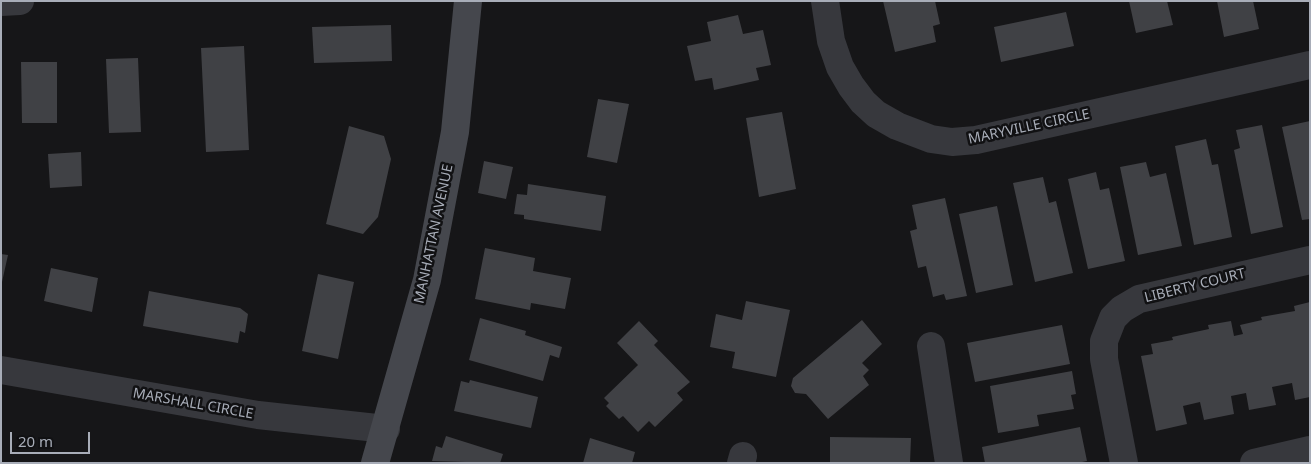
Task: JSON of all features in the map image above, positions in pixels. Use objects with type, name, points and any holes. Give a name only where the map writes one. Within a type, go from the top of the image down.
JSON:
[{"type":"street","points":[[1,2],[20,1]]},
{"type":"street","name":"MANHATTAN AVENUE","points":[[376,463],[427,280],[455,132],[468,1]]},
{"type":"street","name":"MARYVILLE CIRCLE","points":[[824,1],[831,42],[840,67],[863,102],[876,114],[897,126],[931,139],[952,142],[976,140],[1310,65]]},
{"type":"street","name":"LIBERTY COURT","points":[[1124,463],[1104,359],[1104,340],[1113,318],[1122,309],[1139,299],[1310,260]]},
{"type":"street","points":[[930,346],[949,463]]},
{"type":"street","name":"MARSHALL CIRCLE","points":[[1,370],[258,415],[386,429]]},
{"type":"street","points":[[1254,463],[1310,450]]},
{"type":"building","points":[[883,1],[935,1],[940,24],[933,26],[936,42],[895,52]]},
{"type":"building","points":[[1129,1],[1167,1],[1173,25],[1136,33]]},
{"type":"building","points":[[1217,1],[1253,1],[1259,29],[1224,37]]},
{"type":"building","points":[[1066,12],[1074,46],[1001,62],[994,27]]},
{"type":"building","points":[[738,15],[743,34],[763,30],[771,65],[756,68],[759,80],[714,90],[712,78],[695,81],[687,46],[711,41],[707,22]]},
{"type":"building","points":[[391,25],[392,61],[314,63],[312,27]]},
{"type":"building","points":[[244,46],[249,150],[206,152],[201,48]]},
{"type":"building","points":[[138,58],[141,132],[109,133],[106,59]]},
{"type":"building","points":[[21,62],[57,62],[57,123],[22,123]]},
{"type":"building","points":[[598,99],[629,104],[617,163],[587,157]]},
{"type":"building","points":[[782,112],[796,189],[759,197],[746,118]]},
{"type":"building","points":[[1310,121],[1310,219],[1302,220],[1282,127]]},
{"type":"building","points":[[1262,125],[1283,227],[1251,234],[1234,150],[1240,148],[1236,130]]},
{"type":"building","points":[[349,126],[384,136],[391,159],[378,217],[363,234],[326,224]]},
{"type":"building","points":[[1206,139],[1212,165],[1218,164],[1232,237],[1194,245],[1175,146]]},
{"type":"building","points":[[81,152],[82,186],[50,188],[48,154]]},
{"type":"building","points":[[484,161],[513,167],[506,199],[478,193]]},
{"type":"building","points":[[1146,162],[1150,177],[1166,173],[1182,246],[1138,255],[1120,167]]},
{"type":"building","points":[[1096,172],[1100,190],[1109,188],[1125,261],[1088,269],[1068,179]]},
{"type":"building","points":[[1043,177],[1049,203],[1056,201],[1073,273],[1035,282],[1013,183]]},
{"type":"building","points":[[528,184],[606,196],[601,231],[524,219],[524,215],[514,214],[517,194],[527,195]]},
{"type":"building","points":[[945,198],[967,296],[946,300],[944,294],[933,297],[926,266],[918,268],[910,231],[917,229],[912,205]]},
{"type":"building","points":[[997,206],[1013,285],[976,293],[959,214]]},
{"type":"building","points":[[485,248],[535,258],[533,271],[571,278],[565,309],[531,303],[530,310],[475,299]]},
{"type":"building","points":[[1,254],[8,255],[2,282],[1,282]]},
{"type":"building","points":[[51,268],[98,278],[92,312],[44,301]]},
{"type":"building","points":[[318,274],[354,282],[338,359],[302,351]]},
{"type":"building","points":[[149,291],[240,308],[248,314],[245,333],[240,331],[238,343],[143,326]]},
{"type":"building","points":[[746,301],[790,310],[776,377],[732,368],[735,352],[710,347],[716,314],[742,320]]},
{"type":"building","points":[[1310,302],[1310,397],[1295,400],[1292,383],[1272,387],[1276,405],[1249,410],[1246,393],[1231,396],[1234,414],[1204,420],[1200,402],[1183,406],[1187,424],[1156,431],[1141,356],[1153,354],[1151,344],[1173,340],[1172,337],[1209,329],[1208,325],[1231,321],[1234,336],[1243,334],[1240,325],[1262,320],[1261,317],[1295,311],[1294,306]]},
{"type":"building","points":[[480,318],[526,331],[525,335],[562,347],[559,358],[550,355],[543,381],[469,360]]},
{"type":"building","points":[[862,320],[882,344],[862,363],[869,370],[863,376],[869,385],[828,419],[806,394],[795,393],[791,386],[793,378]]},
{"type":"building","points":[[639,321],[658,341],[654,345],[690,382],[677,393],[683,400],[655,427],[649,421],[638,432],[623,416],[619,419],[606,406],[609,403],[604,398],[638,365],[617,343]]},
{"type":"building","points":[[1062,325],[1070,364],[975,382],[967,343]]},
{"type":"building","points":[[1072,371],[1076,394],[1071,395],[1074,409],[1037,415],[1039,426],[998,433],[990,386]]},
{"type":"building","points":[[470,380],[538,397],[531,428],[454,411],[461,381],[469,383]]},
{"type":"building","points":[[1080,427],[1087,461],[1077,463],[985,463],[982,447]]},
{"type":"building","points":[[446,436],[503,454],[500,463],[432,461],[436,446],[442,448]]},
{"type":"building","points":[[830,437],[911,438],[910,463],[830,463]]},
{"type":"building","points":[[590,438],[635,452],[632,463],[583,463]]}]
